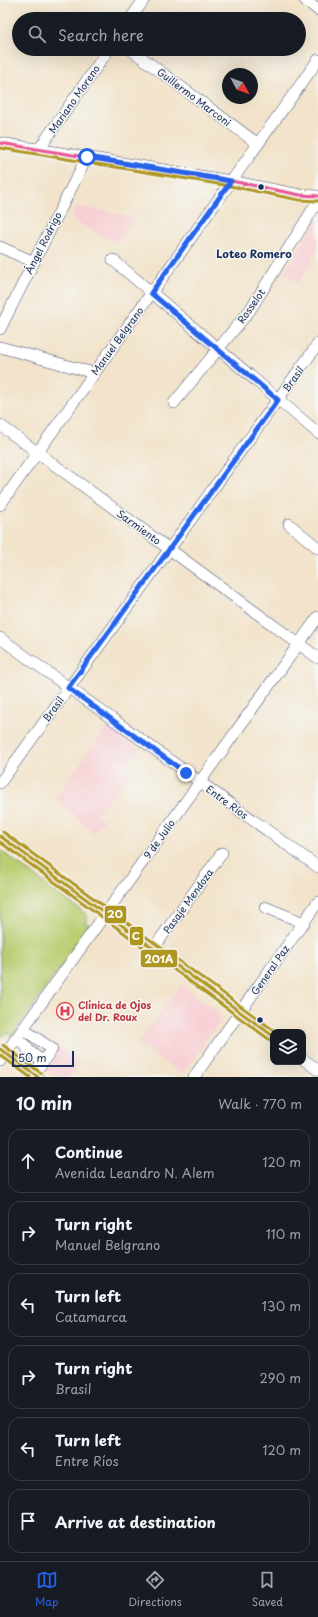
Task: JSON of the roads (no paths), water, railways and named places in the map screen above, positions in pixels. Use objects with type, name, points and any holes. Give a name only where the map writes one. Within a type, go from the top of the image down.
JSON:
[{"type":"street","points":[[135,12],[144,0]]},
{"type":"street","points":[[305,0],[318,10]]},
{"type":"street","name":"Mariano Moreno","points":[[39,149],[103,56]]},
{"type":"street","name":"Guillermo Marconi","points":[[139,56],[258,144]]},
{"type":"street","name":"Manuel Belgrano","points":[[0,505],[318,60]]},
{"type":"street","points":[[0,143],[231,181],[318,200]]},
{"type":"street","name":"Ángel Rodrigo","points":[[0,329],[87,157]]},
{"type":"street","name":"Rosselot","points":[[174,403],[250,310],[318,200]]},
{"type":"street","points":[[0,248],[34,262]]},
{"type":"street","points":[[112,260],[318,433]]},
{"type":"street","name":"Brasil","points":[[0,783],[318,344]]},
{"type":"street","points":[[0,347],[94,373]]},
{"type":"street","name":"Sarmiento","points":[[0,424],[318,658]]},
{"type":"street","points":[[289,524],[318,548]]},
{"type":"street","name":"9 de Julio","points":[[2,1055],[19,1034],[318,617]]},
{"type":"street","name":"Entre Ríos","points":[[0,638],[318,867]]},
{"type":"street","points":[[0,836],[270,1034]]},
{"type":"street","name":"Pasaje Mendoza","points":[[154,949],[222,854]]},
{"type":"street","name":"General Paz","points":[[194,1077],[318,902]]},
{"type":"street","points":[[265,907],[304,923]]},
{"type":"street","points":[[19,1034],[28,1043],[47,1057]]},
{"type":"street","points":[[19,1034],[28,1050],[47,1057]]},
{"type":"street","points":[[2,1055],[36,1076],[47,1057]]},
{"type":"street","points":[[306,1060],[318,1070]]},
{"type":"place","name":"Clínica de Ojos del Dr. Roux","points":[[65,1011]]},
{"type":"district","name":"Loteo Romero","points":[[254,254]]}]
